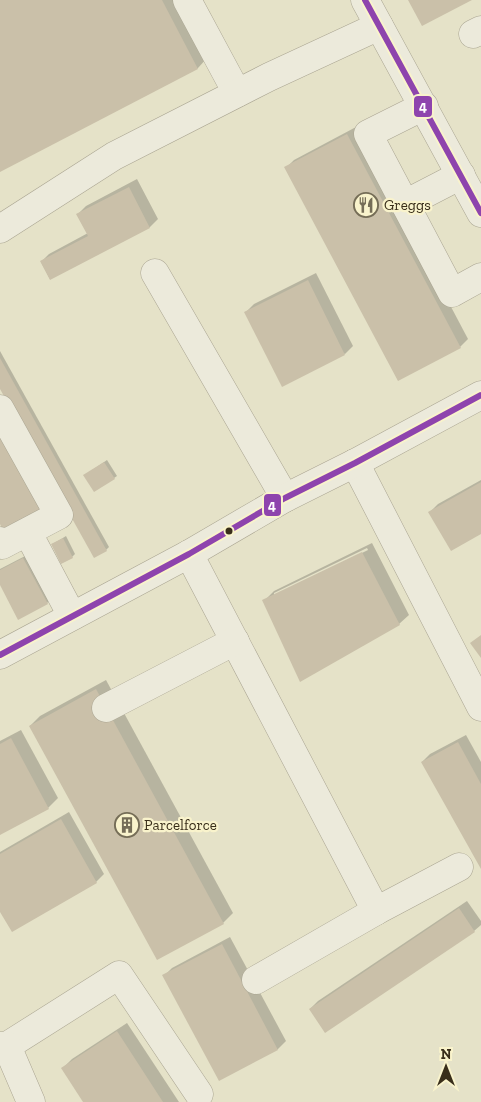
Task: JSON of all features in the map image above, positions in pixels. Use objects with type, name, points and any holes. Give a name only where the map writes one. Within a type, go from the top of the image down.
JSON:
[{"type":"street","points":[[187,0],[237,92]]},
{"type":"street","points":[[365,0],[481,213]]},
{"type":"street","points":[[0,229],[114,156],[237,92],[379,26]]},
{"type":"street","points":[[424,106],[368,134],[452,293],[481,277]]},
{"type":"street","points":[[405,204],[461,175]]},
{"type":"street","points":[[155,273],[285,498]]},
{"type":"street","points":[[0,654],[190,554],[285,498],[355,463],[481,395]]},
{"type":"street","points":[[0,409],[59,515],[2,545],[0,541]]},
{"type":"street","points":[[355,463],[481,707]]},
{"type":"street","points":[[28,533],[72,616]]},
{"type":"street","points":[[190,554],[376,911]]},
{"type":"street","points":[[106,708],[235,640]]},
{"type":"street","points":[[256,980],[376,911],[459,867]]},
{"type":"street","points":[[31,1102],[3,1046],[120,975],[199,1094]]},
{"type":"building","points":[[0,0],[162,0],[198,69],[0,172]]},
{"type":"building","points":[[408,0],[472,0],[422,26]]},
{"type":"building","points":[[347,134],[461,348],[398,381],[284,167]]},
{"type":"building","points":[[129,187],[150,228],[50,280],[40,261],[88,236],[76,214]]},
{"type":"building","points":[[308,280],[345,355],[282,387],[244,312]]},
{"type":"building","points":[[0,358],[107,551],[94,558],[0,389]]},
{"type":"building","points":[[0,424],[46,507],[3,531],[0,524]]},
{"type":"building","points":[[104,462],[115,479],[94,492],[83,475]]},
{"type":"building","points":[[481,482],[481,534],[451,551],[428,512]]},
{"type":"building","points":[[63,538],[73,558],[61,564],[51,544]]},
{"type":"building","points":[[362,552],[400,625],[300,682],[262,600]]},
{"type":"building","points":[[23,558],[48,604],[18,620],[0,585],[0,570]]},
{"type":"building","points":[[481,635],[481,658],[470,643]]},
{"type":"building","name":"Parcelforce","points":[[96,689],[224,924],[157,960],[29,726]]},
{"type":"building","points":[[11,738],[49,809],[0,835],[0,744]]},
{"type":"building","points":[[458,742],[481,784],[481,869],[421,762]]},
{"type":"building","points":[[61,819],[97,883],[12,932],[0,912],[0,854]]},
{"type":"building","points":[[459,908],[475,932],[325,1033],[309,1009]]},
{"type":"building","points":[[222,944],[278,1050],[219,1081],[162,975]]},
{"type":"building","points":[[117,1031],[163,1102],[83,1102],[61,1068]]},
{"type":"transit line","name":"4","points":[[365,0],[481,213]]},
{"type":"transit line","name":"4","points":[[0,655],[189,554],[285,498],[355,463],[481,395]]},
{"type":"place","name":"Greggs","points":[[366,205]]},
{"type":"place","name":"Parcelforce","points":[[127,825]]}]
